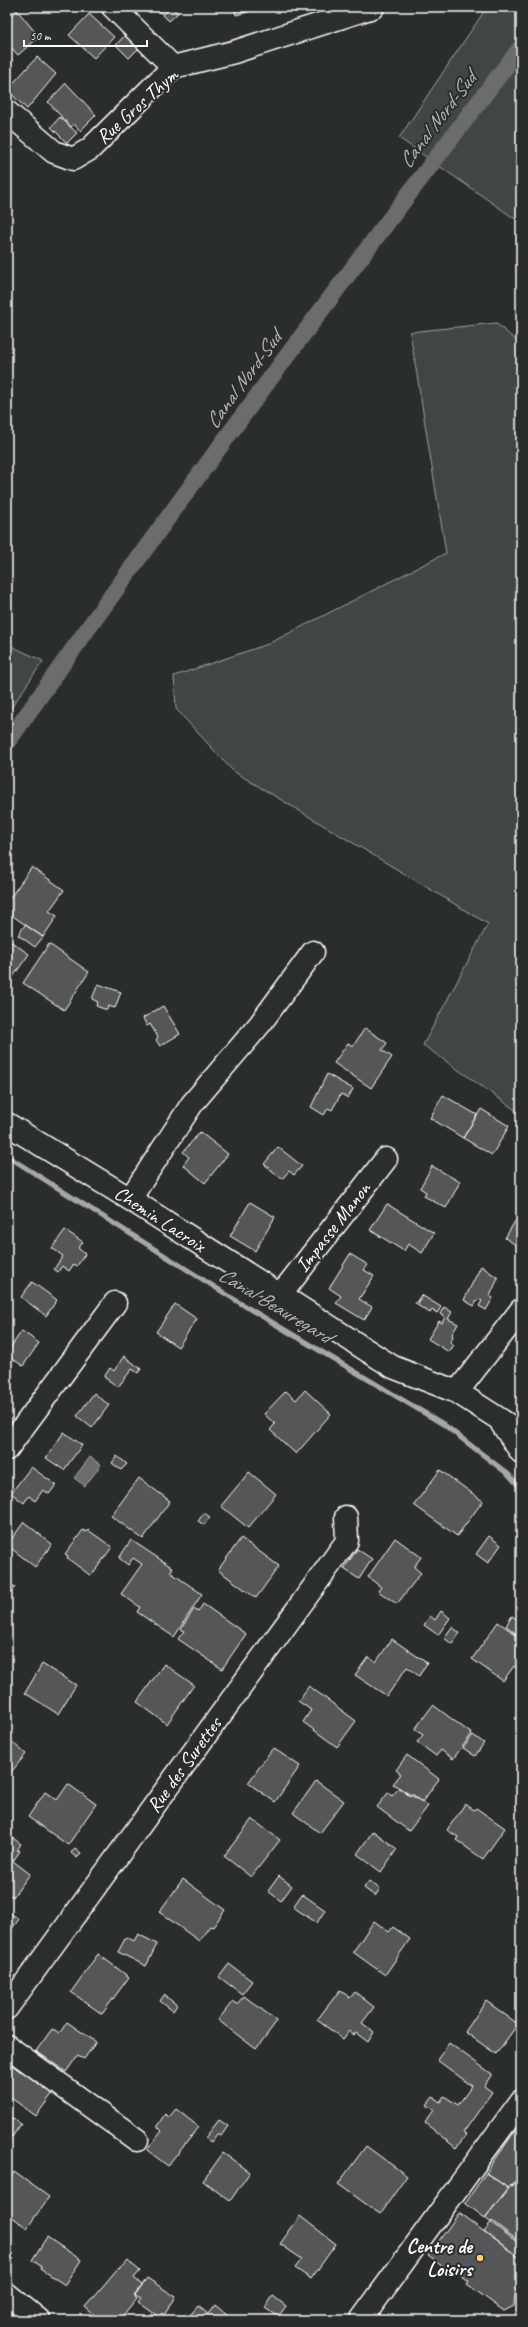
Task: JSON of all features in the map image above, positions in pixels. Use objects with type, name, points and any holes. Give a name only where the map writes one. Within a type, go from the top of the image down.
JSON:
[{"type":"street","points":[[113,7],[173,67]]},
{"type":"street","name":"Rue Gros Thym","points":[[7,112],[54,152],[73,159],[90,149],[173,67],[234,52],[374,7]]},
{"type":"street","points":[[130,1199],[192,1104],[260,1024],[314,952]]},
{"type":"street","name":"Chemin Lacroix","points":[[7,1124],[130,1199],[278,1295],[393,1367],[456,1392],[521,1433]]},
{"type":"street","name":"Impasse Manon","points":[[278,1295],[289,1284],[386,1158]]},
{"type":"street","points":[[7,1449],[115,1302]]},
{"type":"street","points":[[456,1392],[521,1310]]},
{"type":"street","points":[[499,1420],[521,1452]]},
{"type":"street","name":"Rue des Surettes","points":[[7,2008],[347,1542],[346,1517]]},
{"type":"street","points":[[7,2046],[137,2140]]},
{"type":"street","points":[[361,2320],[521,2101]]},
{"type":"street","points":[[7,2294],[39,2320]]},
{"type":"shaded area","points":[[487,7],[521,7],[521,223],[399,138]]},
{"type":"shaded area","points":[[496,323],[521,345],[521,1114],[423,1045],[488,924],[233,771],[176,709],[174,676],[268,644],[446,553],[410,332]]},
{"type":"shaded area","points":[[7,644],[43,661],[7,714]]},
{"type":"shaded area","points":[[90,1457],[101,1465],[85,1486],[74,1478]]},
{"type":"building","points":[[154,7],[171,7],[163,15]]},
{"type":"building","points":[[171,7],[178,13],[169,21],[163,15]]},
{"type":"building","points":[[234,7],[243,7],[244,13],[236,15]]},
{"type":"building","points":[[243,7],[258,7],[258,9],[244,13]]},
{"type":"building","points":[[17,10],[39,37],[18,55],[7,43],[7,20]]},
{"type":"building","points":[[89,14],[114,37],[94,58],[69,35]]},
{"type":"building","points":[[126,34],[139,48],[129,58],[116,45]]},
{"type":"building","points":[[7,56],[13,61],[7,67]]},
{"type":"building","points":[[37,57],[56,74],[27,109],[7,90]]},
{"type":"building","points":[[66,83],[96,115],[80,131],[74,124],[71,127],[48,102]]},
{"type":"building","points":[[60,117],[77,133],[67,143],[51,127]]},
{"type":"building","points":[[32,867],[64,890],[49,911],[57,916],[43,937],[7,912],[7,902]]},
{"type":"building","points":[[25,925],[43,937],[35,947],[18,935]]},
{"type":"building","points":[[7,939],[29,954],[7,985]]},
{"type":"building","points":[[49,944],[89,972],[64,1010],[23,983]]},
{"type":"building","points":[[98,984],[121,992],[115,1008],[108,1006],[107,1010],[96,1006],[98,1002],[92,999]]},
{"type":"building","points":[[163,1006],[180,1034],[160,1046],[156,1040],[158,1037],[150,1024],[147,1026],[143,1018]]},
{"type":"building","points":[[365,1028],[387,1043],[382,1050],[392,1057],[371,1088],[334,1063],[348,1043],[353,1046]]},
{"type":"building","points":[[327,1074],[353,1089],[348,1098],[341,1094],[332,1110],[328,1108],[324,1115],[311,1107]]},
{"type":"building","points":[[443,1095],[477,1115],[463,1138],[430,1118]]},
{"type":"building","points":[[481,1109],[509,1126],[492,1155],[463,1138]]},
{"type":"building","points":[[200,1132],[228,1154],[205,1183],[183,1165],[189,1157],[183,1152]]},
{"type":"building","points":[[278,1147],[302,1166],[294,1175],[289,1171],[282,1179],[264,1164]]},
{"type":"building","points":[[432,1166],[460,1182],[446,1208],[424,1196],[426,1192],[420,1188]]},
{"type":"building","points":[[250,1202],[275,1217],[255,1251],[230,1236]]},
{"type":"building","points":[[387,1204],[434,1233],[422,1253],[408,1244],[404,1251],[370,1230]]},
{"type":"building","points":[[520,1213],[521,1214],[521,1248],[505,1238]]},
{"type":"building","points":[[65,1230],[83,1242],[78,1248],[85,1254],[77,1266],[74,1264],[69,1271],[62,1266],[58,1272],[54,1269],[63,1256],[52,1248]]},
{"type":"building","points":[[350,1254],[368,1265],[364,1270],[374,1276],[359,1299],[372,1307],[364,1320],[336,1303],[341,1296],[329,1288]]},
{"type":"building","points":[[481,1266],[498,1278],[490,1296],[493,1298],[486,1310],[479,1306],[482,1301],[478,1299],[474,1306],[464,1300]]},
{"type":"building","points":[[32,1282],[57,1300],[46,1316],[21,1297]]},
{"type":"building","points":[[421,1295],[423,1296],[415,1304]]},
{"type":"building","points":[[423,1296],[441,1307],[437,1313],[432,1310],[430,1313],[417,1305]]},
{"type":"building","points":[[175,1304],[197,1319],[178,1347],[156,1332]]},
{"type":"building","points":[[444,1307],[452,1312],[448,1319],[458,1324],[452,1334],[453,1337],[450,1342],[454,1345],[449,1352],[428,1339],[439,1321],[442,1323],[445,1317],[440,1314]]},
{"type":"building","points":[[22,1331],[39,1343],[23,1366],[7,1355],[7,1346],[10,1348]]},
{"type":"building","points":[[124,1356],[141,1369],[138,1373],[132,1369],[118,1387],[104,1377],[110,1368],[114,1371]]},
{"type":"building","points":[[305,1390],[331,1414],[296,1454],[270,1430],[275,1424],[264,1414],[286,1391],[296,1400]]},
{"type":"building","points":[[94,1393],[109,1405],[92,1428],[77,1416]]},
{"type":"building","points":[[64,1432],[82,1445],[64,1470],[46,1458]]},
{"type":"building","points":[[117,1456],[127,1464],[121,1470],[112,1463]]},
{"type":"building","points":[[31,1467],[56,1485],[49,1494],[43,1490],[35,1501],[29,1496],[24,1503],[11,1493]]},
{"type":"building","points":[[440,1470],[483,1501],[457,1536],[414,1505]]},
{"type":"building","points":[[249,1472],[276,1494],[248,1528],[221,1506]]},
{"type":"building","points":[[139,1478],[170,1501],[143,1539],[111,1516]]},
{"type":"building","points":[[204,1513],[210,1517],[204,1525],[198,1521]]},
{"type":"building","points":[[24,1522],[52,1544],[35,1567],[7,1545]]},
{"type":"building","points":[[83,1530],[86,1532],[88,1530],[112,1547],[91,1576],[67,1558],[68,1556],[65,1554]]},
{"type":"building","points":[[489,1536],[501,1545],[488,1563],[476,1554]]},
{"type":"building","points":[[241,1538],[279,1566],[256,1598],[218,1570]]},
{"type":"building","points":[[395,1538],[421,1557],[414,1567],[421,1573],[397,1604],[378,1591],[381,1587],[368,1577]]},
{"type":"building","points":[[131,1540],[173,1568],[170,1572],[202,1594],[174,1637],[137,1612],[140,1607],[121,1594],[142,1564],[133,1558],[128,1565],[119,1558]]},
{"type":"building","points":[[357,1549],[372,1559],[359,1579],[344,1569]]},
{"type":"building","points":[[7,1582],[15,1587],[7,1598]]},
{"type":"building","points":[[203,1604],[246,1634],[222,1669],[178,1639],[184,1631],[181,1629],[194,1609],[198,1612]]},
{"type":"building","points":[[441,1611],[450,1618],[438,1635],[424,1625],[430,1616],[435,1620]]},
{"type":"building","points":[[512,1616],[521,1622],[521,1637],[506,1626]]},
{"type":"building","points":[[498,1622],[521,1638],[521,1666],[519,1669],[514,1666],[503,1681],[472,1659]]},
{"type":"building","points":[[452,1627],[460,1633],[452,1644],[444,1638]]},
{"type":"building","points":[[392,1639],[427,1663],[419,1676],[407,1667],[387,1696],[355,1675],[368,1657],[376,1662]]},
{"type":"building","points":[[42,1664],[76,1685],[58,1714],[25,1693]]},
{"type":"building","points":[[164,1664],[194,1685],[167,1724],[137,1702]]},
{"type":"building","points":[[309,1686],[356,1721],[337,1747],[303,1722],[311,1710],[298,1701]]},
{"type":"building","points":[[433,1705],[472,1734],[453,1759],[441,1750],[436,1756],[417,1742],[423,1735],[415,1729]]},
{"type":"building","points":[[473,1735],[484,1743],[475,1756],[463,1748]]},
{"type":"building","points":[[7,1738],[26,1754],[7,1777]]},
{"type":"building","points":[[273,1748],[300,1766],[275,1802],[248,1783]]},
{"type":"building","points":[[407,1755],[439,1779],[422,1802],[393,1784],[401,1774],[396,1770]]},
{"type":"building","points":[[316,1781],[344,1801],[320,1833],[293,1813]]},
{"type":"building","points":[[68,1784],[96,1804],[68,1845],[28,1817],[45,1792],[57,1800]]},
{"type":"building","points":[[399,1788],[410,1796],[412,1794],[428,1806],[409,1831],[377,1807],[388,1793],[392,1796]]},
{"type":"building","points":[[465,1804],[474,1810],[476,1808],[505,1828],[483,1859],[456,1840],[458,1837],[447,1830]]},
{"type":"building","points":[[252,1819],[280,1840],[251,1877],[224,1856]]},
{"type":"building","points":[[373,1831],[397,1849],[381,1872],[357,1854]]},
{"type":"building","points":[[7,1834],[21,1844],[17,1850],[20,1851],[13,1861],[30,1874],[13,1897],[7,1894]]},
{"type":"building","points":[[75,1848],[81,1853],[77,1858],[71,1853]]},
{"type":"building","points":[[279,1876],[292,1886],[281,1901],[268,1891]]},
{"type":"building","points":[[183,1879],[225,1910],[213,1927],[210,1926],[199,1941],[159,1912]]},
{"type":"building","points":[[369,1881],[380,1889],[375,1896],[364,1888]]},
{"type":"building","points":[[302,1894],[325,1910],[317,1923],[293,1907]]},
{"type":"building","points":[[7,1911],[19,1919],[7,1936]]},
{"type":"building","points":[[374,1921],[389,1932],[393,1927],[410,1939],[385,1975],[353,1952]]},
{"type":"building","points":[[138,1934],[157,1944],[146,1966],[118,1952],[126,1937],[134,1941]]},
{"type":"building","points":[[98,1954],[129,1977],[102,2014],[71,1992]]},
{"type":"building","points":[[229,1964],[252,1981],[242,1994],[219,1977]]},
{"type":"building","points":[[340,1990],[350,1998],[355,1992],[374,2007],[362,2023],[374,2032],[368,2042],[356,2033],[354,2035],[349,2031],[343,2039],[317,2020]]},
{"type":"building","points":[[164,1995],[177,2005],[173,2011],[160,2001]]},
{"type":"building","points":[[244,1996],[277,2021],[256,2049],[218,2020],[233,2001],[237,2004]]},
{"type":"building","points":[[486,2001],[518,2024],[496,2054],[465,2032]]},
{"type":"building","points":[[67,2022],[96,2042],[84,2059],[78,2055],[66,2072],[36,2051],[52,2029],[59,2034]]},
{"type":"building","points":[[449,2043],[492,2074],[484,2086],[492,2092],[463,2133],[466,2135],[456,2148],[425,2123],[434,2110],[427,2105],[433,2097],[440,2102],[444,2096],[458,2105],[472,2086],[437,2060]]},
{"type":"building","points":[[7,2061],[21,2072],[24,2067],[55,2090],[36,2116],[7,2095]]},
{"type":"building","points":[[176,2109],[199,2127],[168,2166],[147,2150],[162,2131],[157,2126],[165,2114],[169,2117]]},
{"type":"building","points":[[7,2115],[21,2124],[12,2137],[7,2134]]},
{"type":"building","points":[[219,2120],[228,2126],[221,2136],[217,2134],[211,2142],[205,2138]]},
{"type":"building","points":[[515,2131],[521,2134],[521,2174],[513,2186],[511,2184],[508,2188],[486,2173]]},
{"type":"building","points":[[366,2146],[407,2176],[380,2214],[338,2184]]},
{"type":"building","points":[[223,2153],[250,2172],[230,2201],[203,2181]]},
{"type":"building","points":[[14,2172],[49,2197],[27,2228],[7,2213],[7,2182]]},
{"type":"building","points":[[486,2173],[508,2188],[485,2218],[465,2203]]},
{"type":"building","points":[[520,2175],[521,2176],[521,2245],[485,2218]]},
{"type":"building","points":[[459,2213],[521,2259],[521,2285],[515,2293],[514,2306],[504,2311],[467,2284],[469,2281],[452,2269],[450,2272],[428,2256]]},
{"type":"building","points":[[300,2216],[336,2244],[311,2279],[295,2268],[302,2259],[280,2244]]},
{"type":"building","points":[[492,2221],[521,2243],[521,2259],[484,2231]]},
{"type":"building","points":[[47,2237],[81,2260],[65,2285],[41,2269],[42,2267],[32,2260]]},
{"type":"building","points":[[127,2260],[140,2271],[134,2278],[142,2285],[134,2295],[137,2298],[119,2320],[100,2320],[85,2307],[119,2267],[120,2268]]},
{"type":"building","points":[[147,2278],[176,2297],[164,2315],[162,2313],[159,2317],[138,2302],[141,2298],[135,2295]]},
{"type":"building","points":[[273,2296],[286,2306],[278,2317],[265,2308]]},
{"type":"building","points":[[215,2305],[227,2315],[223,2320],[186,2320],[198,2306],[208,2314]]},
{"type":"waterway","name":"Canal Nord-Sud","points":[[7,743],[132,567],[260,392],[521,47]]},
{"type":"waterway","name":"Canal Beauregard","points":[[7,1156],[248,1308],[443,1424],[508,1474],[521,1488]]},
{"type":"place","name":"Centre de Loisirs","points":[[480,2258]]}]
